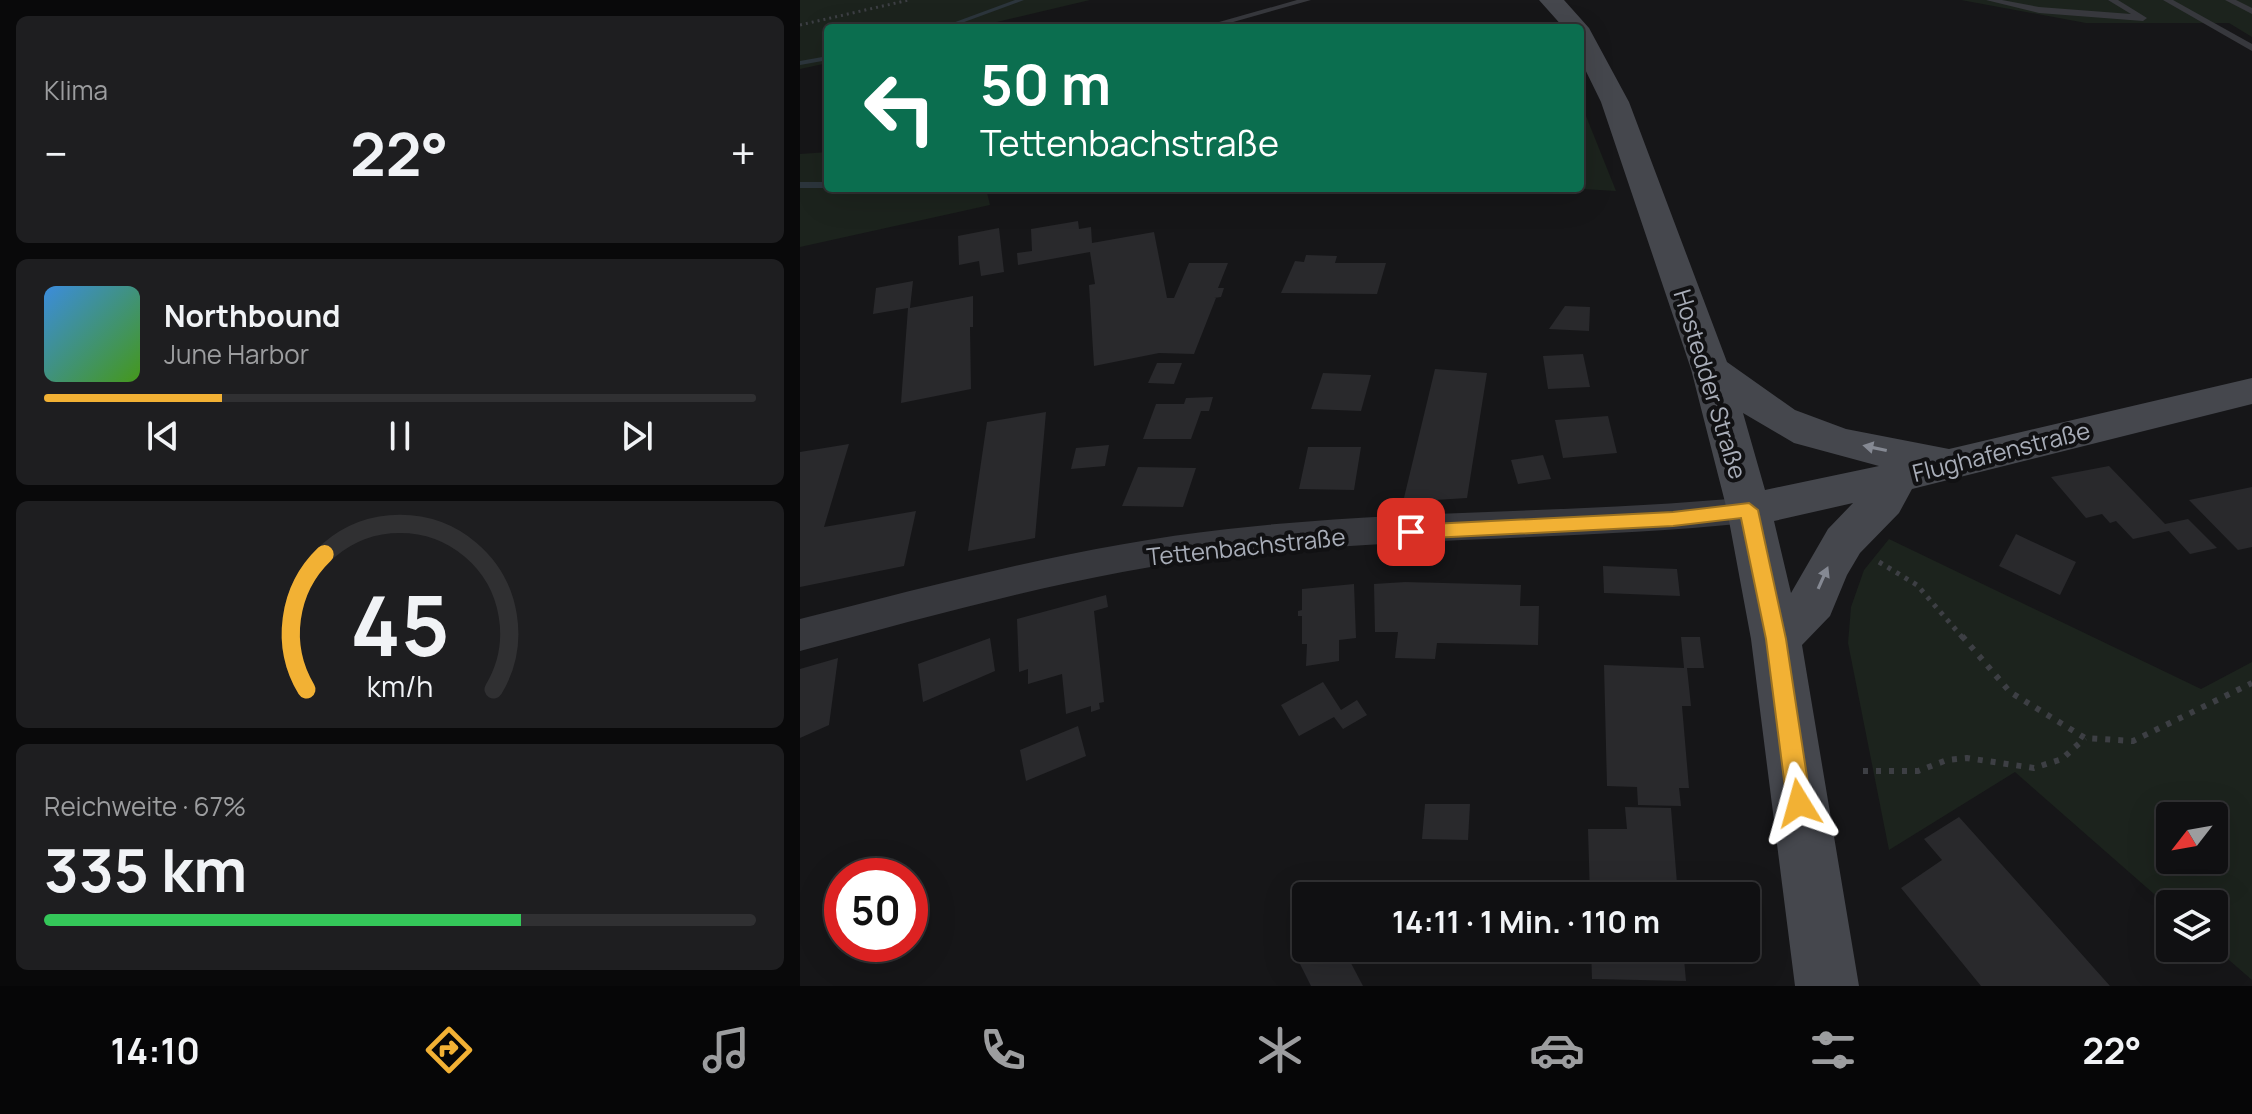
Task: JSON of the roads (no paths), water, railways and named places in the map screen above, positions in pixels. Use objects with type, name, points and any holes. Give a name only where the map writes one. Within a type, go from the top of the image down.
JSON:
[{"type":"main road","points":[[1551,0],[1573,24]]},
{"type":"main road","name":"Hostedder Straße","points":[[1584,42],[1615,102],[1710,369],[1749,510],[1776,639],[1827,986]]},
{"type":"main road","points":[[1710,369],[1771,414],[1795,427],[1819,436],[1951,465]]},
{"type":"main road","name":"Flughafenstraße","points":[[1749,510],[1951,465],[2130,418],[2252,391]]},
{"type":"main road","points":[[1776,639],[1813,602],[1825,571],[1844,541],[1883,501],[1897,477]]},
{"type":"street","name":"Tettenbachstraße","points":[[800,635],[991,585],[1126,558],[1230,542],[1665,519],[1749,510]]},
{"type":"lane","points":[[1217,24],[1307,0]]},
{"type":"lane","points":[[1990,0],[2039,10],[2143,18],[2112,0]]},
{"type":"lane","points":[[2167,0],[2252,48]]},
{"type":"lane","points":[[2229,0],[2252,11]]},
{"type":"waterway","points":[[953,24],[1021,0]]},
{"type":"waterway","points":[[800,63],[824,59]]},
{"type":"waterway","points":[[800,185],[824,185]]}]
